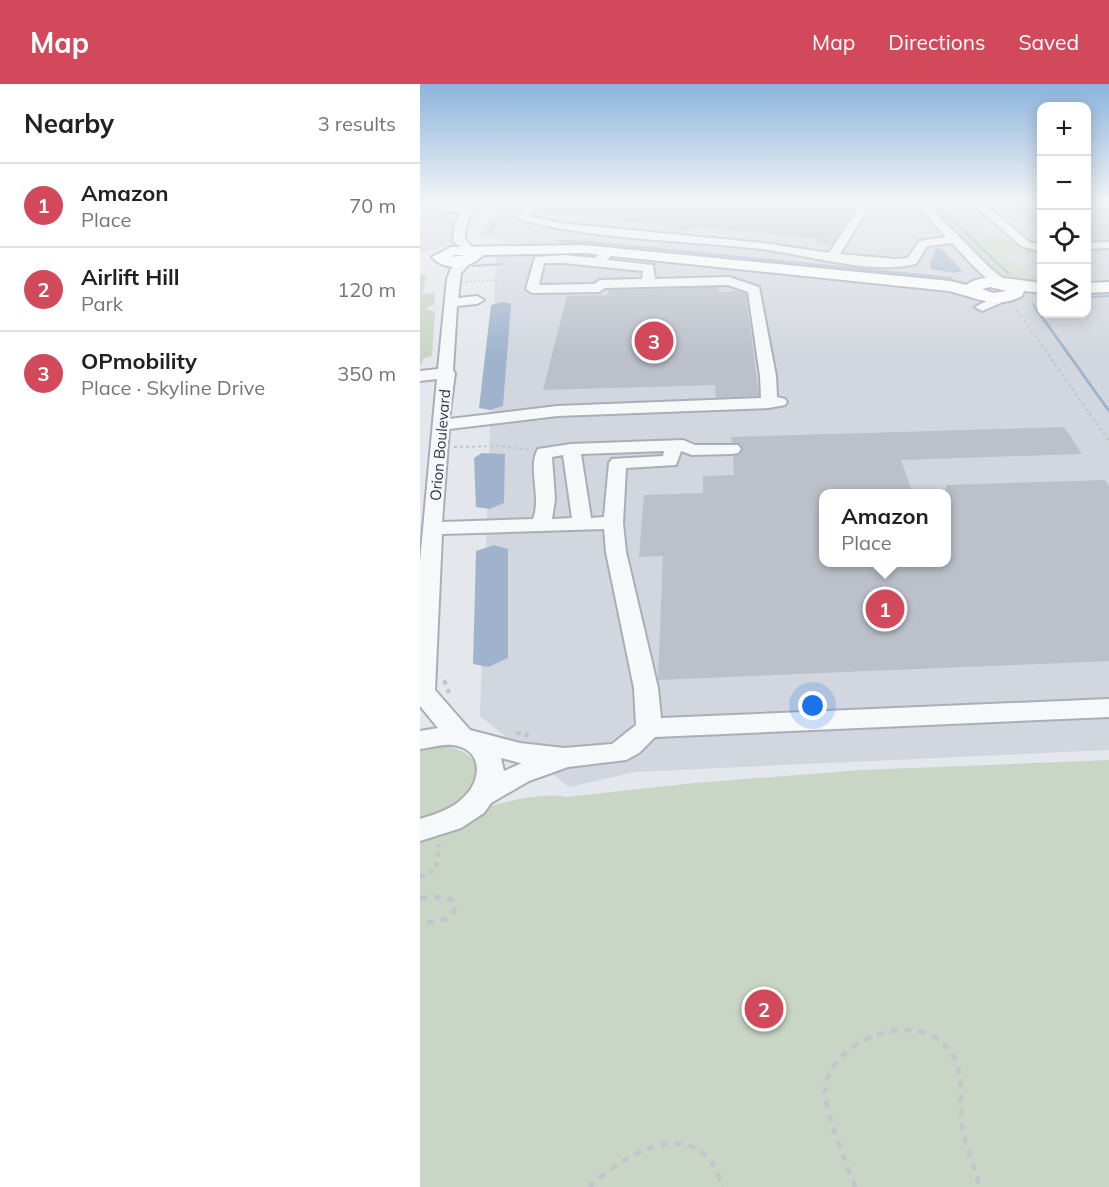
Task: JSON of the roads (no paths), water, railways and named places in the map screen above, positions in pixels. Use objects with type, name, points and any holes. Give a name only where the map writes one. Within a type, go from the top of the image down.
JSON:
[{"type":"main road","points":[[453,258],[493,252]]},
{"type":"main road","points":[[624,252],[950,286],[979,285],[1007,292],[1037,288]]},
{"type":"main road","points":[[1091,288],[1109,287]]},
{"type":"street","points":[[597,262],[608,252]]},
{"type":"street","points":[[805,252],[895,263],[912,261],[917,252]]},
{"type":"street","points":[[832,257],[835,252]]},
{"type":"street","points":[[963,252],[979,285],[1007,292]]},
{"type":"street","name":"Orion Boulevard","points":[[453,258],[447,373],[432,528],[421,694],[452,729],[483,748],[490,758],[491,782],[485,794]]},
{"type":"street","points":[[441,425],[557,411],[774,402],[754,290],[729,281],[648,283],[600,284],[598,288],[532,289],[539,260],[564,259],[649,268],[648,283]]},
{"type":"street","points":[[451,303],[477,300]]},
{"type":"street","points":[[420,375],[447,373]]},
{"type":"street","points":[[540,524],[545,516],[542,462],[544,453],[548,451],[571,449],[617,455],[670,453],[682,460],[692,454],[732,451]]},
{"type":"street","points":[[571,449],[582,523]]},
{"type":"street","points":[[617,455],[614,523],[616,552],[646,688],[650,728]]},
{"type":"street","points":[[432,528],[614,523]]},
{"type":"street","points":[[420,740],[446,736],[520,753],[564,758],[617,753],[630,746],[650,728],[1109,708]]},
{"type":"street","points":[[430,837],[436,827],[456,820],[485,794],[520,774],[564,758]]},
{"type":"water","points":[[934,252],[945,252],[962,271],[955,273],[931,269],[930,264]]},
{"type":"water","points":[[502,302],[511,304],[503,406],[490,410],[479,408],[491,305]]},
{"type":"water","points":[[482,453],[505,454],[504,503],[489,509],[476,507],[474,458]]},
{"type":"water","points":[[494,545],[508,549],[508,658],[488,667],[473,664],[476,551]]},
{"type":"waterway","points":[[694,252],[951,278]]},
{"type":"waterway","points":[[986,252],[1008,273]]},
{"type":"waterway","points":[[473,266],[501,264]]},
{"type":"waterway","points":[[1091,297],[1109,296]]},
{"type":"waterway","points":[[1033,304],[1037,310]]},
{"type":"waterway","points":[[1043,318],[1109,411]]},
{"type":"place","name":"OPmobility","points":[[654,341]]},
{"type":"place","name":"Amazon","points":[[885,609]]},
{"type":"place","name":"Airlift Hill","points":[[764,1009]]}]
